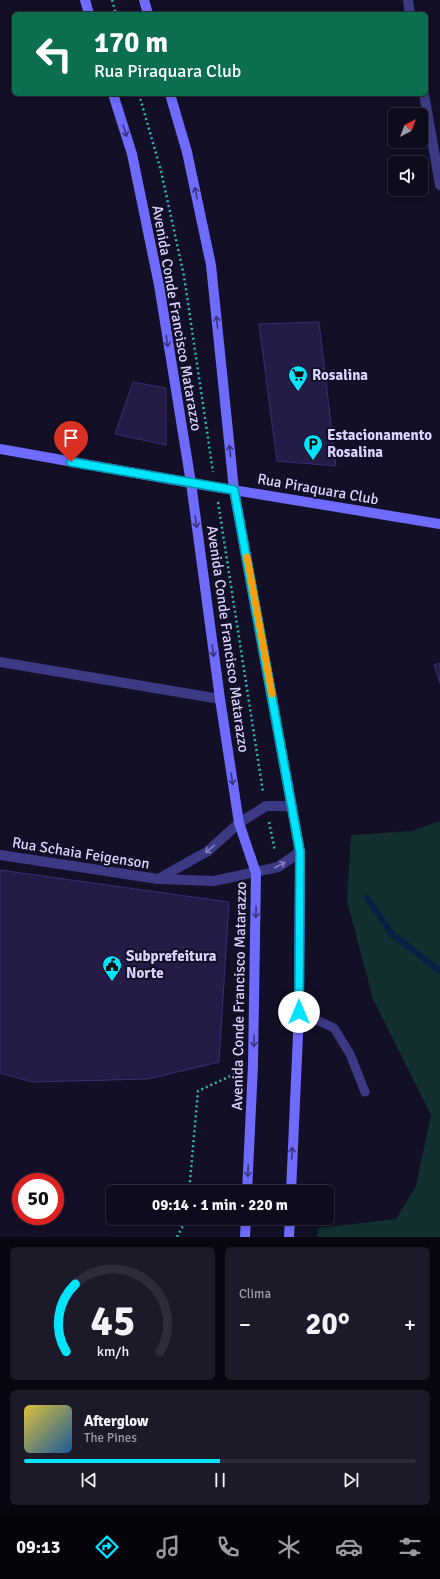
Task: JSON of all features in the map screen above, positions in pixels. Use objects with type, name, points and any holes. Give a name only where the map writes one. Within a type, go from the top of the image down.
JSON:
[{"type":"main road","points":[[85,0],[88,12]]},
{"type":"main road","points":[[144,0],[147,12]]},
{"type":"main road","name":"Avenida Conde Francisco Matarazzo","points":[[115,96],[132,154],[157,278],[191,483],[220,699],[239,823],[256,872],[254,1065],[247,1185]]},
{"type":"main road","name":"Avenida Conde Francisco Matarazzo","points":[[171,96],[187,152],[210,265],[234,490],[300,852],[299,1012],[291,1185]]},
{"type":"main road","name":"Rua Piraquara Club","points":[[0,450],[440,524]]},
{"type":"main road","points":[[245,1237],[246,1225]]},
{"type":"main road","points":[[289,1237],[290,1225]]},
{"type":"street","points":[[408,0],[410,12]]},
{"type":"street","points":[[424,96],[440,185]]},
{"type":"street","points":[[0,662],[220,699]]},
{"type":"street","name":"Rua Schaia Feigenson","points":[[158,879],[208,851],[239,823],[266,806],[292,806]]},
{"type":"street","name":"Rua Schaia Feigenson","points":[[0,856],[158,879],[214,881],[278,867],[300,852]]},
{"type":"lane","points":[[299,1012],[334,1028],[350,1054],[365,1092]]},
{"type":"path","points":[[112,0],[115,12]]},
{"type":"path","points":[[190,1185],[198,1091],[254,1065]]},
{"type":"path","points":[[177,1237],[183,1225]]},
{"type":"green space","points":[[440,821],[440,1237],[317,1237],[318,1228],[396,1219],[416,1186],[431,1115],[373,999],[347,901],[351,835],[412,831]]},
{"type":"building","name":"Rosalina","points":[[319,322],[336,466],[277,461],[259,324]]},
{"type":"building","points":[[133,382],[166,388],[166,445],[115,434]]},
{"type":"building","points":[[440,663],[440,683],[434,665]]},
{"type":"building","name":"Subprefeitura Norte","points":[[0,870],[229,902],[219,1062],[148,1079],[32,1082],[0,1073]]},
{"type":"waterway","points":[[367,898],[392,934],[440,971]]},
{"type":"slow traffic","points":[[247,557],[272,694]]},
{"type":"place","name":"Rosalina","points":[[298,392]]},
{"type":"place","name":"Estacionamento Rosalina","points":[[313,461]]},
{"type":"place","name":"Subprefeitura Norte","points":[[112,982]]},
{"type":"route","points":[[71,462],[234,490],[300,852],[299,1012]]}]
